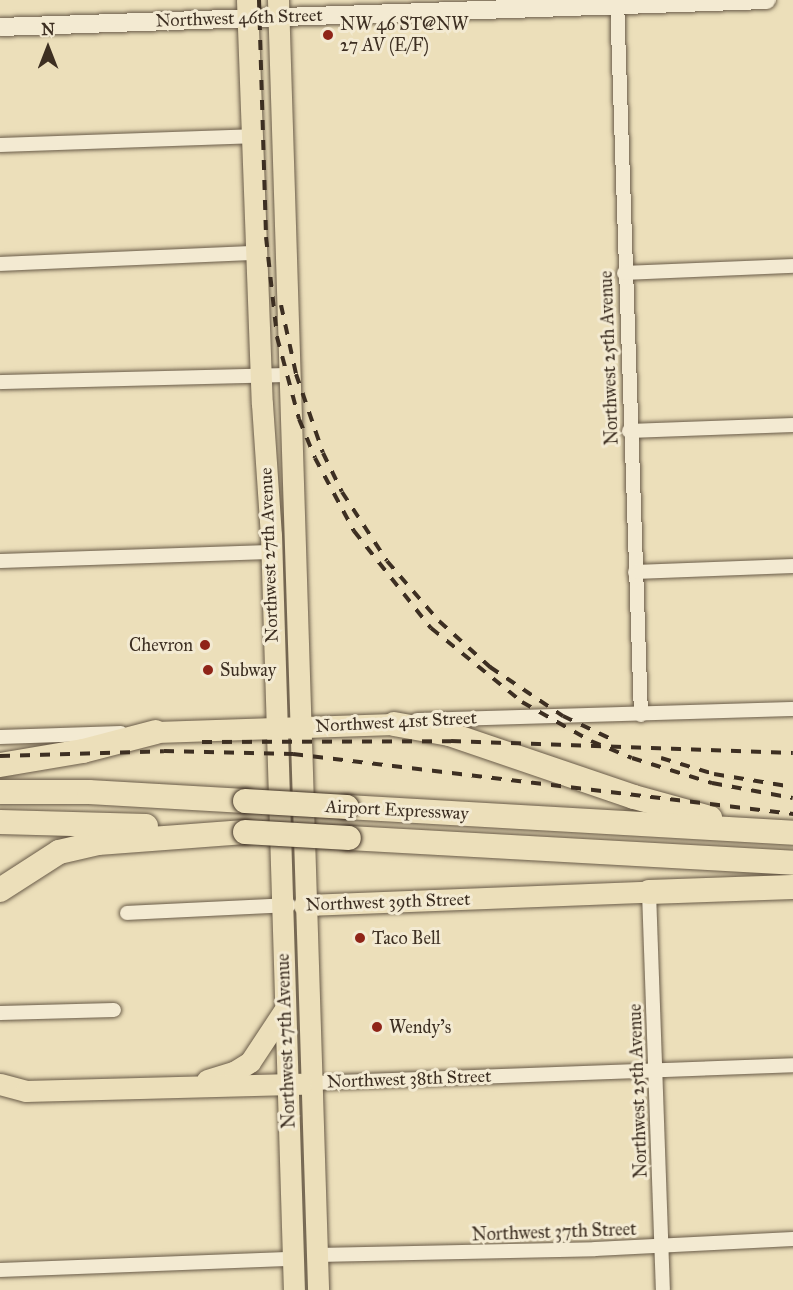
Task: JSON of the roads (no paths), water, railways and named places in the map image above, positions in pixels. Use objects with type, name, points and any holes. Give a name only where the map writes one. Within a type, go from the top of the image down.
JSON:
[{"type":"highway","points":[[394,724],[449,734],[634,797],[759,831]]},
{"type":"highway","points":[[0,765],[83,751],[156,732]]},
{"type":"highway","name":"Airport Expressway","points":[[0,792],[89,792],[793,833]]},
{"type":"highway","name":"Airport Expressway","points":[[0,822],[245,832],[793,863]]},
{"type":"highway","points":[[0,891],[59,852],[98,843],[245,832]]},
{"type":"highway","points":[[649,891],[793,887]]},
{"type":"main road","name":"Northwest 27th Avenue","points":[[278,8],[295,522],[298,727],[318,1290]]},
{"type":"main road","name":"Northwest 27th Avenue","points":[[247,9],[283,906],[294,1290]]},
{"type":"main road","points":[[252,136],[274,145],[282,158]]},
{"type":"main road","points":[[295,522],[270,552],[281,564],[296,597]]},
{"type":"main road","name":"Northwest 41st Street","points":[[156,732],[394,724]]},
{"type":"main road","name":"Northwest 39th Street","points":[[304,904],[649,891]]},
{"type":"main road","points":[[169,1086],[216,1078],[243,1067],[261,1051],[285,1009]]},
{"type":"main road","name":"Northwest 38th Street","points":[[0,1084],[26,1091],[311,1083]]},
{"type":"main road","points":[[291,1214],[307,1248],[316,1255]]},
{"type":"street","name":"Northwest 46th Street","points":[[0,27],[247,9],[767,0]]},
{"type":"street","name":"Northwest 25th Avenue","points":[[617,3],[629,431],[641,715]]},
{"type":"street","points":[[0,146],[252,136]]},
{"type":"street","points":[[0,264],[256,253]]},
{"type":"street","points":[[624,273],[793,266]]},
{"type":"street","points":[[0,382],[289,375]]},
{"type":"street","points":[[629,431],[793,425]]},
{"type":"street","points":[[0,561],[270,552]]},
{"type":"street","points":[[635,572],[793,566]]},
{"type":"street","name":"Northwest 41st Street","points":[[394,724],[454,718],[641,715],[793,709]]},
{"type":"street","name":"Northwest 41st Street","points":[[0,737],[156,732]]},
{"type":"street","name":"Northwest 25th Avenue","points":[[649,891],[663,1290]]},
{"type":"street","name":"Northwest 39th Street","points":[[127,913],[304,904]]},
{"type":"street","points":[[0,1013],[114,1010]]},
{"type":"street","name":"Northwest 38th Street","points":[[311,1083],[793,1065]]},
{"type":"street","name":"Northwest 38th Street","points":[[0,1096],[26,1091]]},
{"type":"street","name":"Northwest 37th Street","points":[[316,1255],[793,1239]]},
{"type":"street","points":[[0,1270],[293,1259]]},
{"type":"railway","points":[[259,0],[266,237],[277,337],[299,419],[315,458],[354,531],[431,628],[522,702],[591,741],[632,758],[712,783],[793,798]]},
{"type":"railway","points":[[281,305],[296,374],[323,453],[342,492],[387,561],[439,621],[490,667],[563,716],[611,739]]},
{"type":"railway","points":[[202,742],[451,741],[793,753]]},
{"type":"railway","points":[[0,756],[164,751],[293,754],[793,814]]},
{"type":"railway","points":[[661,758],[714,774],[793,787]]},
{"type":"place","name":"NW 46 ST@NW 27 AV (E/F)","points":[[328,35]]},
{"type":"place","name":"Chevron","points":[[205,645]]},
{"type":"place","name":"Subway","points":[[208,670]]},
{"type":"place","name":"Taco Bell","points":[[360,938]]},
{"type":"place","name":"Wendy's","points":[[377,1027]]}]
